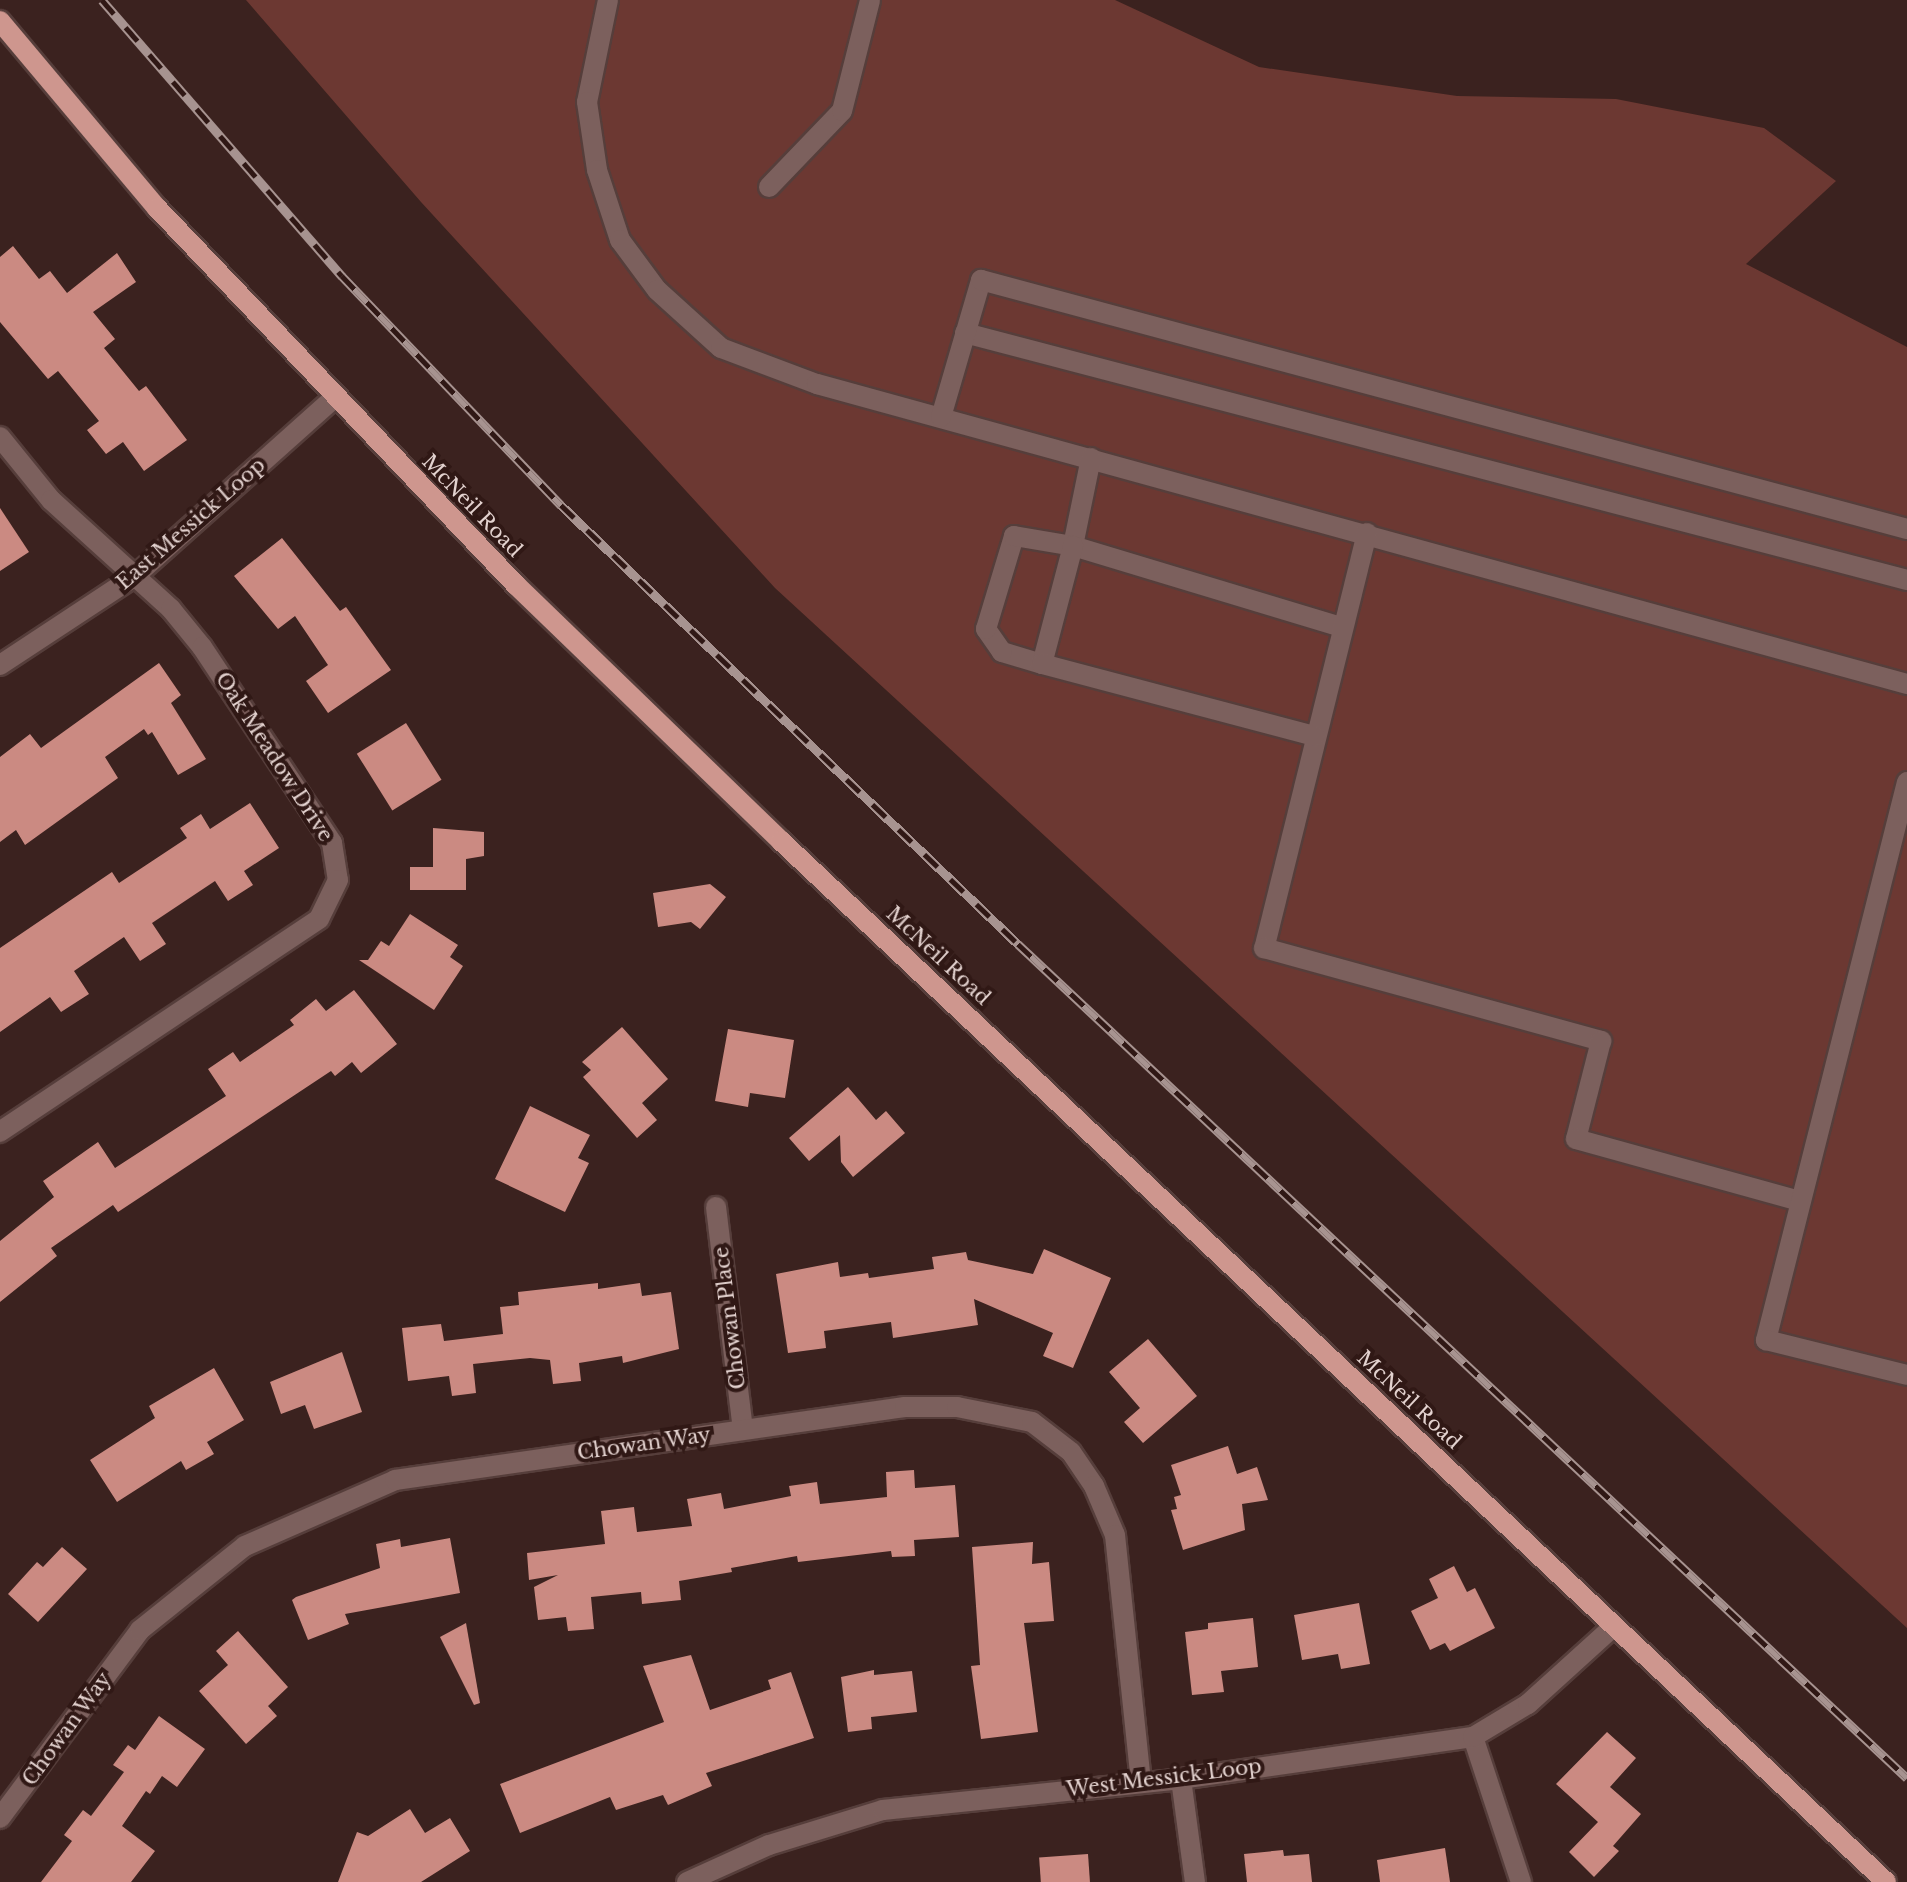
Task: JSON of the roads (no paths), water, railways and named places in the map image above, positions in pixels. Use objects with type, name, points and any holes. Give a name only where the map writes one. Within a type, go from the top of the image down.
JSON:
[{"type":"main road","name":"McNeil Road","points":[[0,21],[157,208],[333,399],[781,841],[1886,1882]]},
{"type":"street","points":[[608,0],[587,102],[597,170],[620,240],[657,290],[721,348],[817,384],[1907,684]]},
{"type":"street","points":[[769,187],[842,111],[870,0]]},
{"type":"street","points":[[941,417],[981,280],[1907,529]]},
{"type":"street","points":[[965,333],[1907,580]]},
{"type":"street","name":"East Messick Loop","points":[[0,665],[135,576],[333,399]]},
{"type":"street","name":"Oak Meadow Drive","points":[[0,437],[59,509],[171,609],[211,660],[332,843],[338,880],[319,919],[0,1132]]},
{"type":"street","points":[[1042,664],[1073,546],[1091,458]]},
{"type":"street","points":[[1367,533],[1264,948],[1601,1041],[1576,1139],[1799,1201]]},
{"type":"street","points":[[1315,736],[1002,652],[986,629],[999,577],[1014,536],[1073,546],[1342,627]]},
{"type":"street","points":[[1907,785],[1766,1340],[1907,1375]]},
{"type":"street","name":"Chowan Place","points":[[716,1207],[743,1429]]},
{"type":"street","name":"Chowan Way","points":[[0,1818],[140,1630],[245,1546],[395,1480],[905,1407],[949,1406],[1032,1422],[1071,1452],[1115,1535],[1141,1782]]},
{"type":"street","name":"West Messick Loop","points":[[687,1882],[769,1845],[883,1810],[1181,1779],[1473,1737],[1528,1704],[1614,1626]]},
{"type":"street","points":[[1473,1737],[1521,1882]]},
{"type":"street","points":[[1181,1779],[1195,1882]]},
{"type":"railway","points":[[102,0],[342,276],[561,505],[1018,944],[1907,1778]]}]
